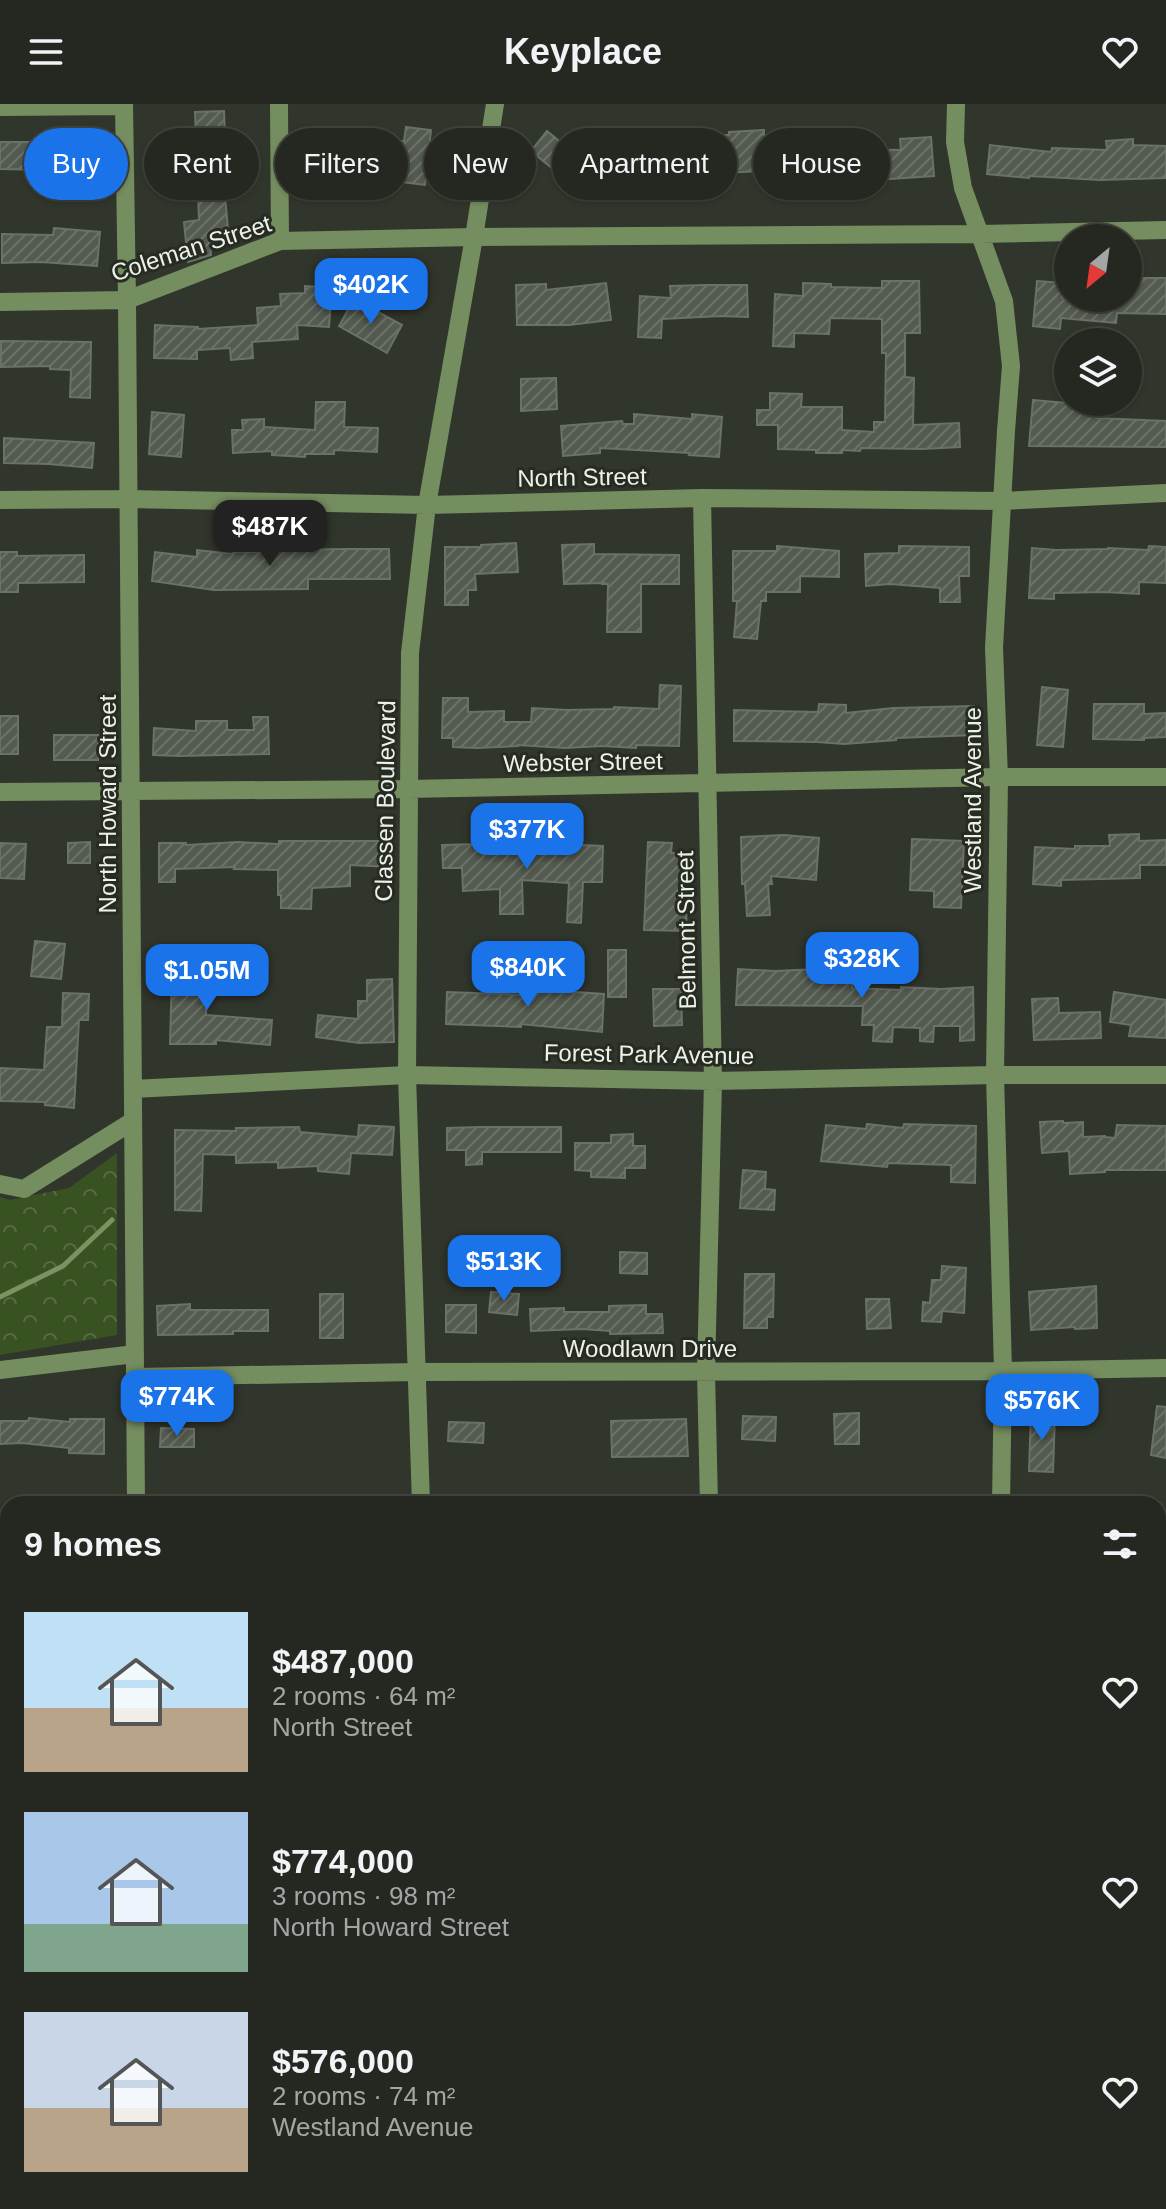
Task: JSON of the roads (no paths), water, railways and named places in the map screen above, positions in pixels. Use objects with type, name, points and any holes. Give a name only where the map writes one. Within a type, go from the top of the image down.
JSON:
[{"type":"street","points":[[279,104],[280,241]]},
{"type":"street","name":"Classen Boulevard","points":[[421,1496],[407,1075],[410,653],[427,505],[495,104]]},
{"type":"street","name":"Westland Avenue","points":[[956,104],[955,142],[963,188],[1004,301],[1011,366],[994,648],[999,777],[995,1075],[1003,1371],[1001,1496]]},
{"type":"street","points":[[0,107],[124,105]]},
{"type":"street","name":"North Howard Street","points":[[124,105],[136,1496]]},
{"type":"street","name":"Coleman Street","points":[[0,302],[127,300],[280,241],[1166,230]]},
{"type":"street","name":"North Street","points":[[0,500],[128,499],[427,505],[702,498],[1001,501],[1166,493]]},
{"type":"street","name":"Belmont Street","points":[[702,498],[713,1081],[706,1372],[709,1496]]},
{"type":"street","name":"Webster Street","points":[[0,792],[1166,777]]},
{"type":"street","name":"Forest Park Avenue","points":[[133,1089],[407,1075],[713,1081],[1166,1075]]},
{"type":"street","points":[[0,1184],[24,1189],[133,1121]]},
{"type":"street","points":[[0,1370],[135,1354]]},
{"type":"street","name":"Woodlawn Drive","points":[[135,1377],[416,1372],[1166,1368]]},
{"type":"waterway","points":[[0,1297],[63,1266],[112,1220]]}]
